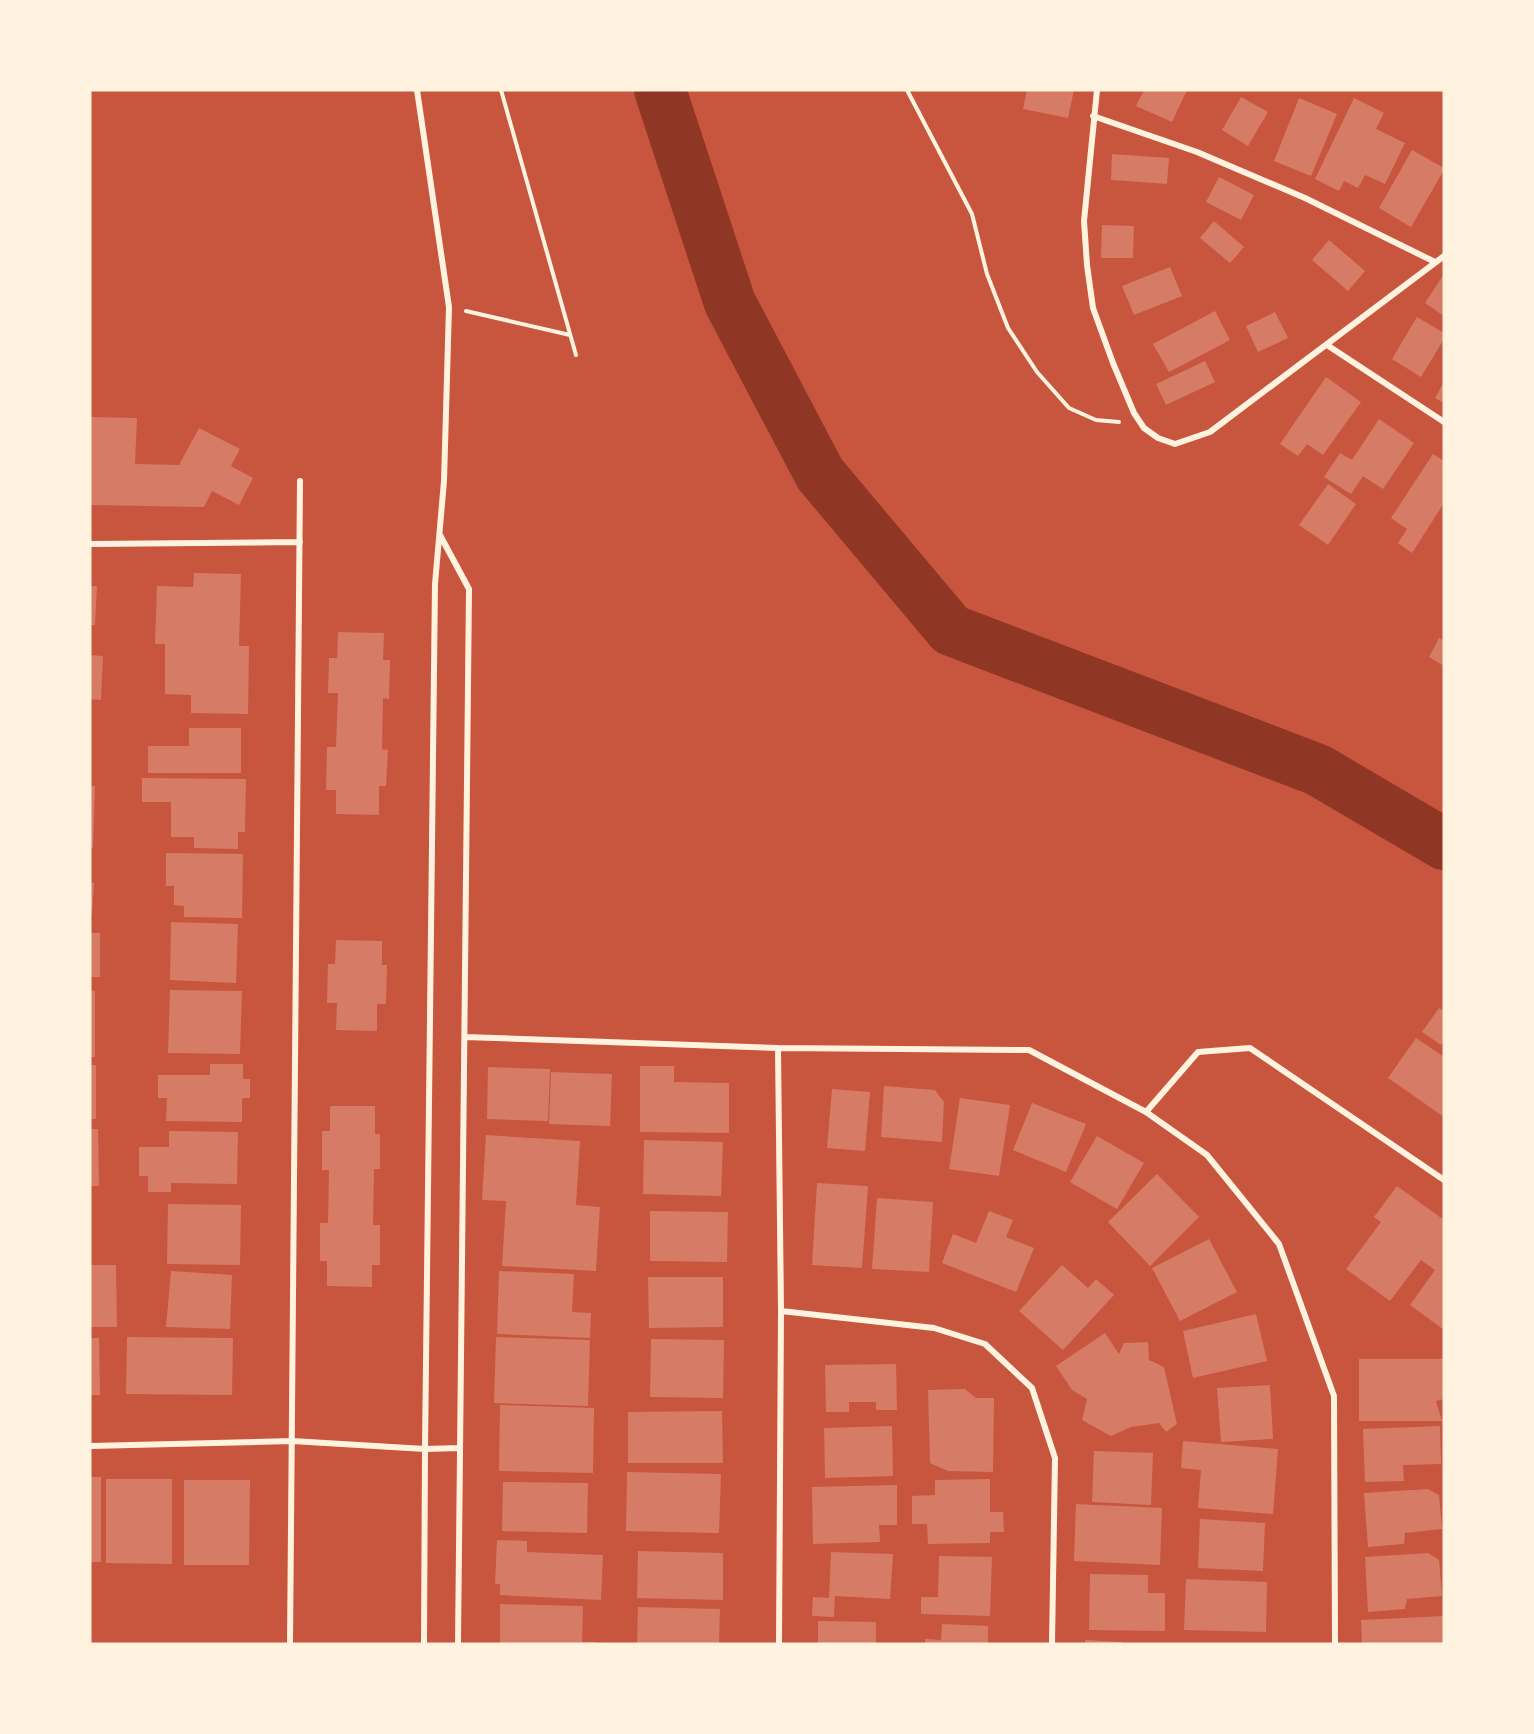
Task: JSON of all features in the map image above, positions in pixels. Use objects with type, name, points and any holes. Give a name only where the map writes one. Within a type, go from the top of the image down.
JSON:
[{"type":"street","points":[[417,90],[449,307],[444,482],[435,584],[424,1644]]},
{"type":"street","points":[[1097,90],[1084,221],[1087,265],[1094,308],[1113,363],[1134,413],[1144,428],[1158,438],[1174,444],[1210,432],[1444,256]]},
{"type":"street","points":[[1094,116],[1197,152],[1305,198],[1435,262]]},
{"type":"street","points":[[1327,345],[1444,422]]},
{"type":"street","points":[[290,1644],[300,482]]},
{"type":"street","points":[[440,535],[469,589],[458,1644]]},
{"type":"street","points":[[90,544],[300,542]]},
{"type":"street","points":[[465,1037],[778,1048],[1029,1050],[1146,1112],[1207,1155],[1279,1244],[1334,1396],[1335,1644]]},
{"type":"street","points":[[778,1048],[781,1311],[779,1644]]},
{"type":"street","points":[[1146,1112],[1198,1052],[1250,1048],[1444,1180]]},
{"type":"street","points":[[781,1311],[934,1328],[985,1344],[1032,1388],[1055,1458],[1052,1644]]},
{"type":"street","points":[[90,1446],[292,1441],[425,1449],[460,1448]]},
{"type":"path","points":[[501,90],[576,355]]},
{"type":"path","points":[[907,90],[972,214],[987,274],[1008,328],[1037,372],[1069,408],[1096,420],[1122,422],[1134,413]]},
{"type":"path","points":[[449,307],[570,335]]},
{"type":"building","points":[[1027,90],[1074,90],[1068,118],[1023,109]]},
{"type":"building","points":[[1144,90],[1187,90],[1172,122],[1136,106]]},
{"type":"building","points":[[1241,97],[1268,112],[1248,146],[1222,130]]},
{"type":"building","points":[[1299,98],[1337,114],[1311,176],[1274,161]]},
{"type":"building","points":[[1354,98],[1384,113],[1376,129],[1405,143],[1385,184],[1365,175],[1358,188],[1344,181],[1339,191],[1315,179]]},
{"type":"building","points":[[1412,150],[1444,170],[1411,227],[1379,208]]},
{"type":"building","points":[[1112,154],[1169,158],[1167,184],[1111,180]]},
{"type":"building","points":[[1219,177],[1254,195],[1241,220],[1206,202]]},
{"type":"building","points":[[1214,221],[1244,247],[1230,263],[1200,238]]},
{"type":"building","points":[[1102,225],[1134,226],[1133,258],[1101,258]]},
{"type":"building","points":[[1329,240],[1365,271],[1348,291],[1312,260]]},
{"type":"building","points":[[1170,267],[1182,296],[1134,315],[1122,286]]},
{"type":"building","points":[[1444,274],[1444,316],[1425,303]]},
{"type":"building","points":[[1215,311],[1230,340],[1169,372],[1153,344]]},
{"type":"building","points":[[1275,312],[1288,338],[1258,352],[1246,326]]},
{"type":"building","points":[[1417,317],[1444,333],[1444,339],[1421,377],[1392,359]]},
{"type":"building","points":[[1205,361],[1215,382],[1166,405],[1156,384]]},
{"type":"building","points":[[1326,377],[1361,402],[1323,455],[1307,444],[1298,456],[1280,444]]},
{"type":"building","points":[[1444,382],[1444,403],[1435,398]]},
{"type":"building","points":[[90,417],[137,418],[135,464],[179,465],[199,428],[240,449],[231,466],[253,478],[239,505],[212,491],[204,507],[90,505]]},
{"type":"building","points":[[1379,419],[1414,443],[1383,489],[1363,476],[1351,494],[1324,477],[1340,453],[1352,460]]},
{"type":"building","points":[[1433,454],[1444,461],[1444,503],[1412,553],[1398,543],[1407,529],[1391,518]]},
{"type":"building","points":[[1328,484],[1356,504],[1328,545],[1299,525]]},
{"type":"building","points":[[194,573],[241,574],[239,646],[249,646],[248,714],[191,713],[191,695],[165,694],[165,644],[155,644],[157,586],[193,587]]},
{"type":"building","points":[[90,586],[97,586],[95,625],[90,625]]},
{"type":"building","points":[[338,632],[384,633],[383,660],[390,660],[389,699],[383,698],[382,749],[388,750],[386,786],[379,786],[379,815],[336,814],[336,790],[326,790],[327,747],[336,747],[338,693],[328,693],[329,658],[337,658]]},
{"type":"building","points":[[1439,638],[1444,641],[1444,666],[1429,657]]},
{"type":"building","points":[[90,655],[103,656],[101,700],[90,699]]},
{"type":"building","points":[[189,728],[241,728],[241,773],[148,773],[148,746],[189,746]]},
{"type":"building","points":[[142,778],[246,779],[245,832],[238,832],[238,849],[194,848],[194,837],[171,837],[171,802],[142,802]]},
{"type":"building","points":[[90,786],[95,786],[93,848],[90,847]]},
{"type":"building","points":[[166,853],[243,854],[242,918],[184,917],[184,906],[174,905],[174,886],[166,886]]},
{"type":"building","points":[[90,883],[94,883],[92,914],[90,914]]},
{"type":"building","points":[[171,922],[238,924],[236,983],[170,980]]},
{"type":"building","points":[[90,933],[100,933],[100,977],[90,977]]},
{"type":"building","points":[[336,940],[382,941],[382,965],[387,965],[386,1004],[377,1004],[377,1031],[336,1030],[337,1003],[327,1003],[328,964],[335,964]]},
{"type":"building","points":[[90,990],[95,991],[95,1057],[90,1057]]},
{"type":"building","points":[[170,990],[242,991],[240,1054],[168,1053]]},
{"type":"building","points":[[1439,1008],[1444,1011],[1444,1041],[1441,1045],[1422,1032]]},
{"type":"building","points":[[1416,1038],[1444,1057],[1444,1117],[1388,1078]]},
{"type":"building","points":[[210,1064],[243,1064],[243,1079],[250,1079],[250,1098],[242,1098],[242,1122],[166,1121],[167,1098],[158,1098],[158,1075],[210,1075]]},
{"type":"building","points":[[90,1065],[96,1065],[96,1119],[90,1119]]},
{"type":"building","points":[[640,1066],[674,1066],[674,1082],[729,1083],[729,1133],[640,1132]]},
{"type":"building","points":[[488,1067],[550,1069],[548,1121],[487,1119]]},
{"type":"building","points":[[551,1072],[612,1074],[610,1126],[549,1124]]},
{"type":"building","points":[[884,1086],[935,1090],[944,1102],[942,1142],[881,1137]]},
{"type":"building","points":[[832,1089],[870,1092],[865,1151],[827,1148]]},
{"type":"building","points":[[960,1098],[1010,1105],[999,1176],[949,1169]]},
{"type":"building","points":[[1032,1103],[1086,1124],[1066,1172],[1013,1150]]},
{"type":"building","points":[[330,1106],[375,1106],[375,1134],[380,1134],[380,1169],[374,1169],[373,1225],[380,1225],[380,1265],[372,1265],[372,1287],[327,1286],[327,1261],[320,1261],[320,1223],[328,1223],[329,1170],[322,1170],[322,1131],[330,1131]]},
{"type":"building","points":[[90,1129],[98,1129],[99,1186],[90,1186]]},
{"type":"building","points":[[169,1131],[238,1132],[237,1184],[171,1183],[171,1192],[148,1192],[148,1176],[139,1176],[139,1147],[169,1147]]},
{"type":"building","points":[[486,1135],[580,1141],[576,1205],[600,1207],[596,1271],[502,1266],[506,1201],[482,1200]]},
{"type":"building","points":[[1097,1136],[1144,1163],[1117,1209],[1070,1182]]},
{"type":"building","points":[[644,1140],[723,1142],[721,1196],[643,1194]]},
{"type":"building","points":[[1157,1174],[1199,1217],[1150,1266],[1108,1222]]},
{"type":"building","points":[[817,1183],[868,1186],[862,1268],[812,1265]]},
{"type":"building","points":[[1397,1186],[1444,1220],[1444,1330],[1410,1305],[1435,1270],[1421,1260],[1390,1301],[1346,1269],[1381,1222],[1374,1217]]},
{"type":"building","points":[[877,1198],[933,1202],[929,1272],[872,1269]]},
{"type":"building","points":[[168,1204],[241,1205],[240,1265],[167,1264]]},
{"type":"building","points":[[650,1211],[728,1212],[727,1262],[650,1261]]},
{"type":"building","points":[[989,1211],[1013,1220],[1006,1237],[1034,1248],[1016,1292],[942,1263],[953,1234],[976,1243]]},
{"type":"building","points":[[1209,1239],[1237,1292],[1180,1321],[1152,1268]]},
{"type":"building","points":[[90,1265],[116,1265],[117,1327],[90,1327]]},
{"type":"building","points":[[1062,1265],[1088,1288],[1096,1279],[1114,1295],[1063,1350],[1019,1311]]},
{"type":"building","points":[[171,1271],[232,1275],[230,1329],[166,1327]]},
{"type":"building","points":[[499,1271],[574,1274],[572,1312],[591,1313],[590,1338],[497,1334]]},
{"type":"building","points":[[648,1277],[723,1277],[723,1327],[649,1328]]},
{"type":"building","points":[[1256,1314],[1267,1361],[1193,1378],[1183,1331]]},
{"type":"building","points":[[1105,1333],[1119,1354],[1124,1343],[1148,1342],[1149,1360],[1164,1367],[1177,1424],[1166,1432],[1159,1423],[1131,1427],[1111,1436],[1082,1420],[1087,1399],[1072,1390],[1056,1366]]},
{"type":"building","points":[[127,1337],[233,1338],[232,1395],[126,1394]]},
{"type":"building","points":[[496,1337],[590,1340],[588,1406],[494,1403]]},
{"type":"building","points":[[90,1338],[99,1338],[100,1395],[90,1395]]},
{"type":"building","points":[[651,1339],[724,1340],[723,1398],[650,1397]]},
{"type":"building","points":[[1359,1359],[1444,1359],[1444,1399],[1436,1401],[1442,1421],[1359,1421]]},
{"type":"building","points":[[896,1364],[897,1410],[876,1410],[876,1402],[849,1402],[849,1412],[826,1412],[825,1365]]},
{"type":"building","points":[[1270,1385],[1273,1439],[1221,1442],[1217,1388]]},
{"type":"building","points":[[965,1389],[976,1398],[994,1398],[993,1472],[948,1471],[930,1463],[928,1390]]},
{"type":"building","points":[[500,1405],[594,1408],[593,1473],[499,1471]]},
{"type":"building","points":[[722,1411],[723,1463],[628,1463],[628,1412]]},
{"type":"building","points":[[892,1426],[893,1476],[825,1478],[824,1428]]},
{"type":"building","points":[[1440,1426],[1441,1464],[1403,1465],[1404,1481],[1365,1482],[1363,1429]]},
{"type":"building","points":[[1183,1441],[1278,1449],[1273,1514],[1198,1508],[1201,1470],[1181,1468]]},
{"type":"building","points":[[1094,1451],[1153,1453],[1151,1505],[1092,1502]]},
{"type":"building","points":[[627,1472],[721,1474],[719,1533],[626,1531]]},
{"type":"building","points":[[90,1477],[101,1477],[101,1562],[90,1562]]},
{"type":"building","points":[[106,1479],[172,1479],[172,1564],[106,1563]]},
{"type":"building","points":[[990,1479],[990,1512],[1003,1512],[1004,1532],[990,1532],[990,1543],[928,1544],[927,1524],[912,1524],[912,1496],[935,1495],[935,1480]]},
{"type":"building","points":[[184,1480],[250,1480],[249,1565],[184,1565]]},
{"type":"building","points":[[503,1482],[588,1483],[587,1533],[502,1531]]},
{"type":"building","points":[[897,1485],[897,1525],[879,1525],[880,1542],[813,1544],[812,1487]]},
{"type":"building","points":[[1428,1489],[1439,1495],[1442,1529],[1405,1533],[1404,1544],[1368,1547],[1364,1493]]},
{"type":"building","points":[[1076,1504],[1162,1508],[1160,1565],[1074,1561]]},
{"type":"building","points":[[1200,1519],[1265,1523],[1263,1571],[1198,1568]]},
{"type":"building","points":[[497,1540],[527,1541],[527,1552],[603,1555],[601,1600],[500,1595],[500,1584],[495,1584]]},
{"type":"building","points":[[638,1551],[723,1553],[723,1600],[637,1598]]},
{"type":"building","points":[[831,1552],[893,1554],[890,1599],[835,1596],[834,1617],[812,1616],[813,1597],[829,1598]]},
{"type":"building","points":[[1428,1553],[1439,1560],[1442,1596],[1407,1599],[1405,1609],[1368,1612],[1365,1557]]},
{"type":"building","points":[[939,1556],[992,1557],[990,1616],[921,1614],[921,1597],[938,1597]]},
{"type":"building","points":[[1090,1574],[1148,1575],[1148,1593],[1165,1593],[1165,1631],[1089,1630]]},
{"type":"building","points":[[1186,1579],[1267,1582],[1266,1632],[1184,1630]]},
{"type":"building","points":[[500,1604],[583,1606],[582,1642],[595,1642],[595,1644],[500,1644]]},
{"type":"building","points":[[638,1607],[720,1609],[719,1644],[637,1644]]},
{"type":"building","points":[[1443,1616],[1444,1644],[1362,1644],[1361,1620]]},
{"type":"building","points":[[818,1621],[876,1622],[876,1644],[818,1644]]},
{"type":"building","points":[[942,1624],[988,1626],[988,1644],[925,1644],[925,1639],[941,1640]]},
{"type":"building","points":[[1085,1640],[1122,1642],[1122,1644],[1085,1644]]},
{"type":"waterway","points":[[660,90],[730,303],[820,474],[951,630],[1318,770],[1444,844]]}]
